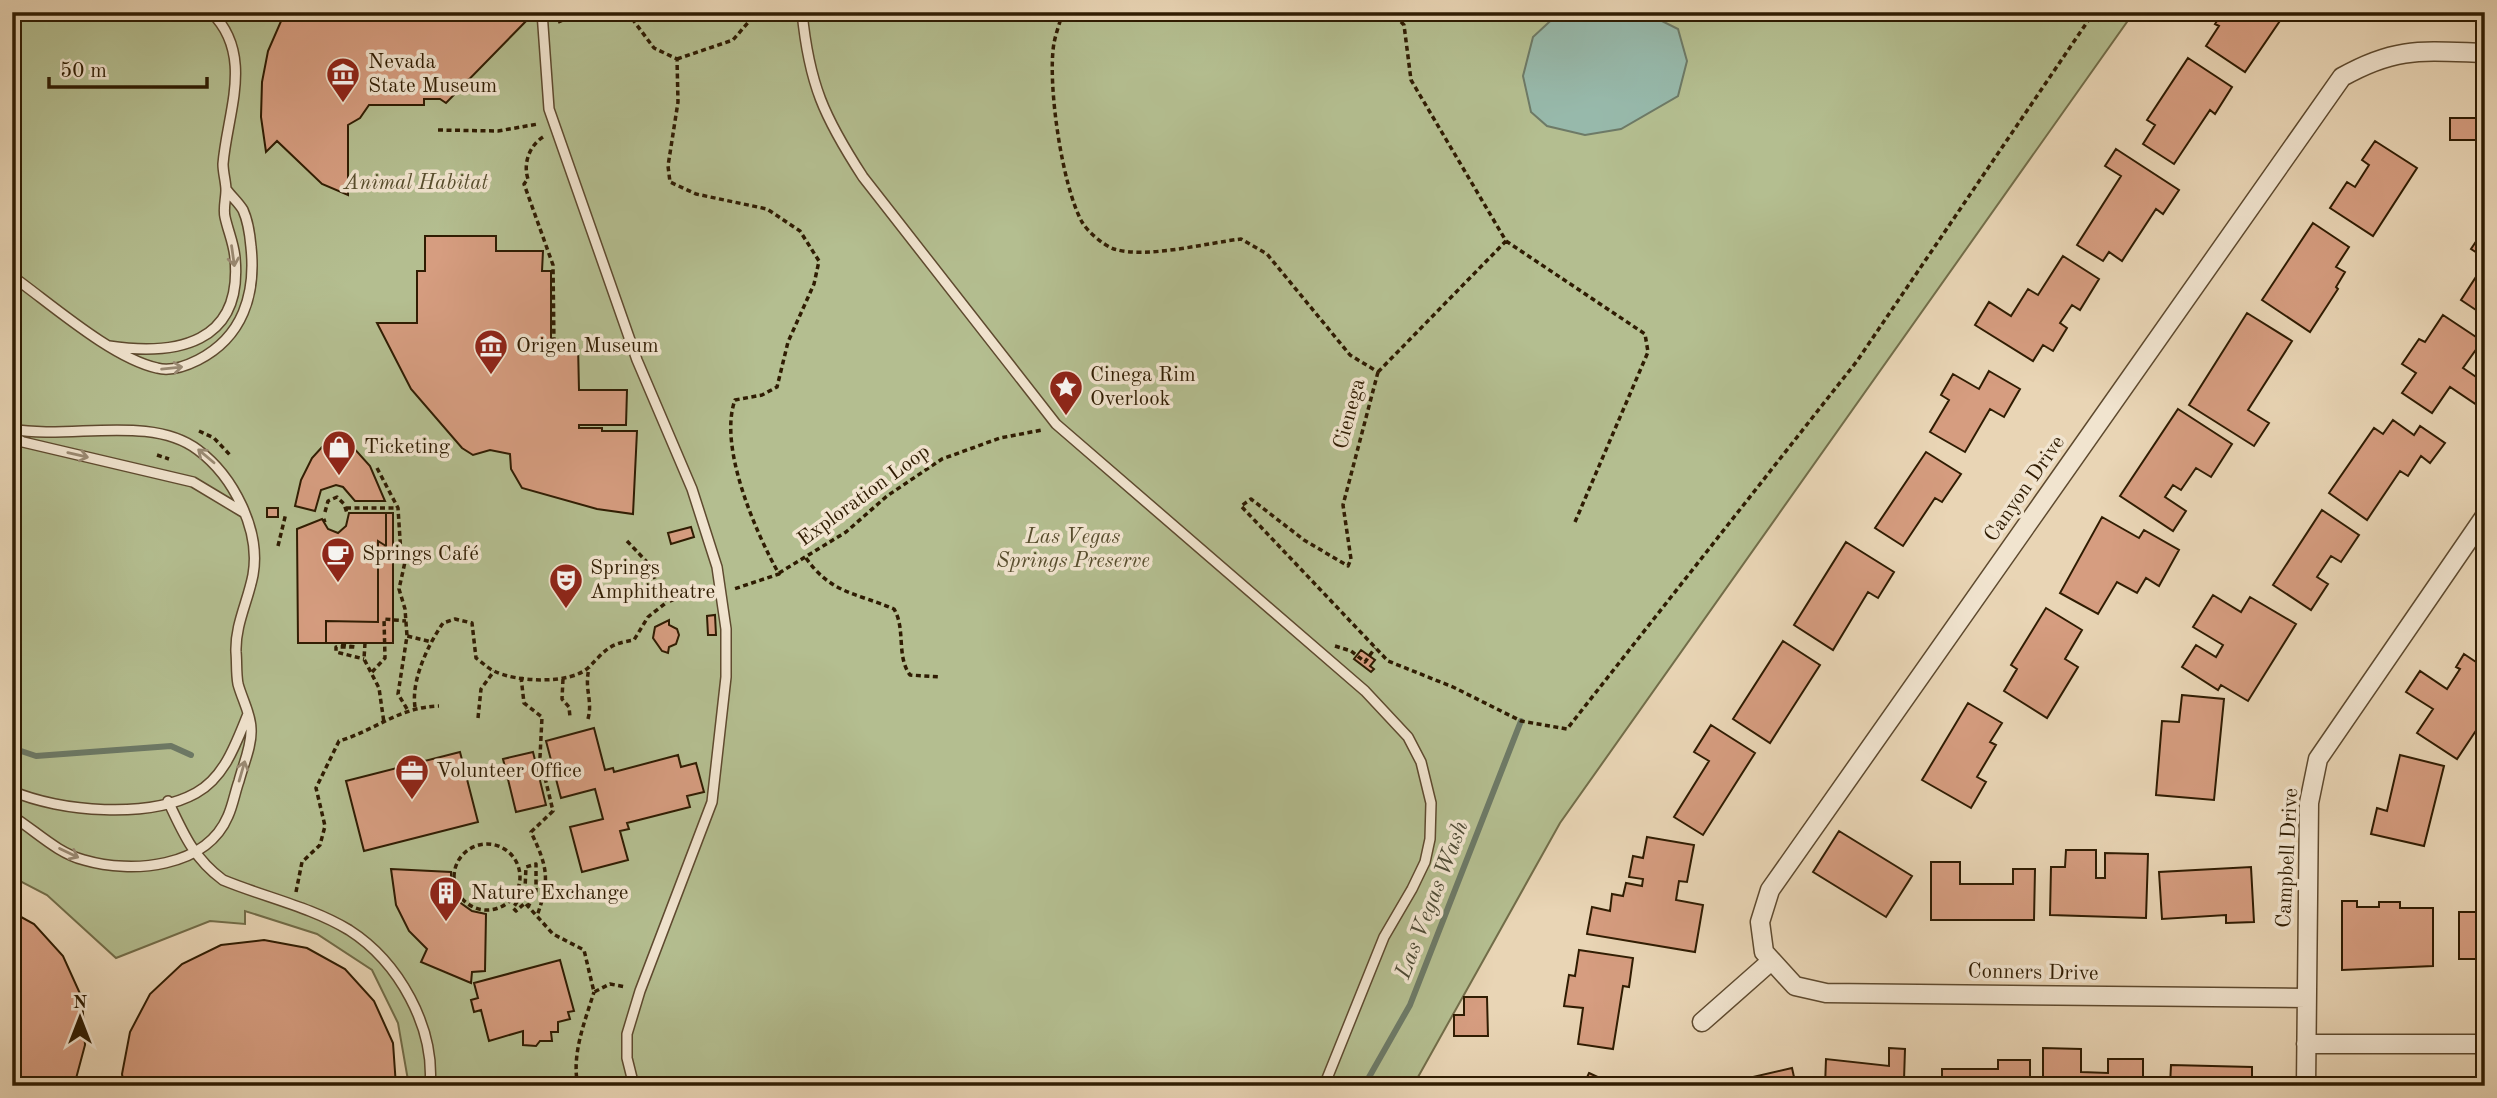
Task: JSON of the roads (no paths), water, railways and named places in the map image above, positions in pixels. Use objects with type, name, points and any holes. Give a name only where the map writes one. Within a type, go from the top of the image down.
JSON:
[{"type":"street","name":"Canyon Drive","points":[[1770,962],[1764,952],[1760,922],[1770,890],[2342,77],[2370,62],[2408,51],[2485,53]]},
{"type":"street","name":"Campbell Drive","points":[[2306,1086],[2309,803],[2318,759],[2485,516]]},
{"type":"street","name":"Conners Drive","points":[[1770,962],[1795,986],[1826,993],[2306,998]]},
{"type":"street","points":[[1702,1022],[1770,962]]},
{"type":"street","points":[[2306,1044],[2485,1044]]},
{"type":"lane","points":[[109,346],[142,351],[174,349],[193,344],[219,323],[233,291],[235,257],[224,214],[226,189],[223,166],[236,58],[228,38],[211,12]]},
{"type":"lane","points":[[542,12],[548,102],[555,130],[637,360],[692,489],[717,567],[726,629],[726,677],[712,802],[640,991],[627,1034],[632,1081]]},
{"type":"lane","points":[[802,12],[811,77],[842,144],[863,177],[1055,424],[1365,691],[1408,737],[1421,762],[1431,803],[1430,839],[1424,862],[1384,937],[1325,1086]]},
{"type":"lane","points":[[12,276],[109,346],[159,369],[185,367],[208,355],[230,336],[244,316],[252,290],[253,264],[243,210],[226,189]]},
{"type":"lane","points":[[12,429],[59,433],[141,431],[176,436],[215,464],[237,494],[254,556],[253,575],[236,637],[239,685],[252,728],[250,743],[228,817],[215,837],[194,855],[155,865],[125,866],[83,860],[54,846],[12,816]]},
{"type":"lane","points":[[12,436],[23,442],[192,482],[243,512]]},
{"type":"lane","points":[[12,792],[78,810],[111,810],[168,802],[196,793],[218,775],[232,754],[248,714]]},
{"type":"lane","points":[[168,802],[194,855],[223,880],[349,930],[384,961],[416,1007],[427,1036],[430,1086]]},
{"type":"waterway","name":"Las Vegas Wash","points":[[1364,1086],[1410,1005],[1521,721]]},
{"type":"waterway","points":[[12,748],[36,756],[171,746],[191,755]]},
{"type":"place","name":"Nevada State Museum","points":[[343,104]]},
{"type":"place","name":"Origen Museum","points":[[491,376]]},
{"type":"place","name":"Cinega Rim Overlook","points":[[1066,417]]},
{"type":"place","name":"Ticketing","points":[[339,477]]},
{"type":"place","name":"Springs Café","points":[[338,584]]},
{"type":"place","name":"Springs Amphitheatre","points":[[566,610]]},
{"type":"place","name":"Volunteer Office","points":[[412,801]]},
{"type":"place","name":"Nature Exchange","points":[[446,923]]},
{"type":"park label","name":"Animal Habitat","points":[[416,183]]},
{"type":"park label","name":"Las Vegas Springs Preserve","points":[[1073,549]]}]
